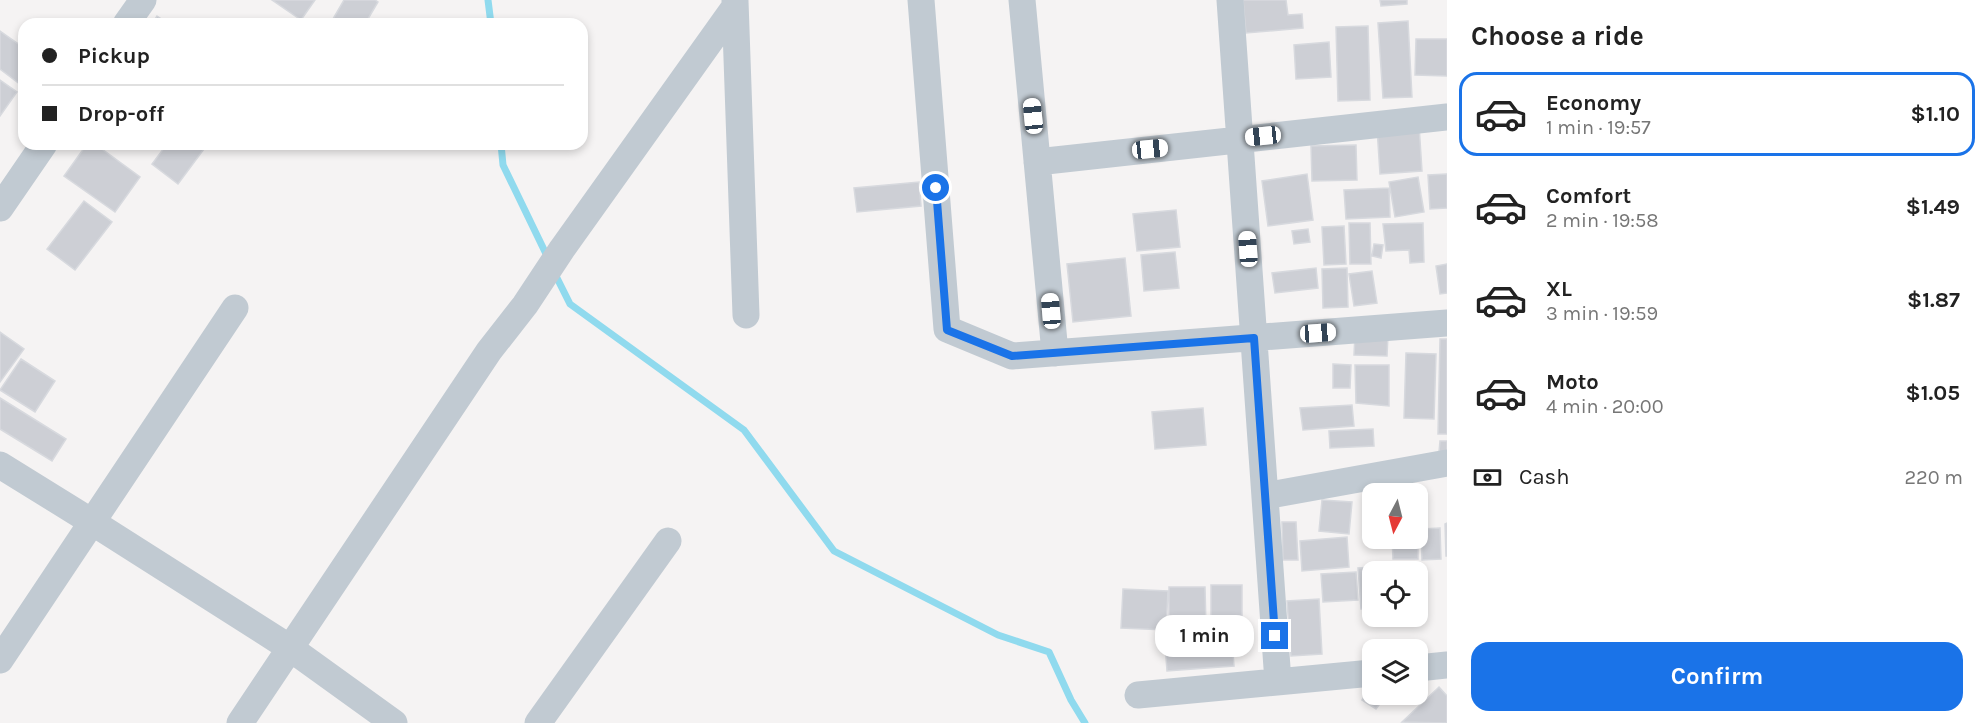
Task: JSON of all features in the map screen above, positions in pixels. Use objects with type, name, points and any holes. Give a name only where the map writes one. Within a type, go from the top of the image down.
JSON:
[{"type":"street","points":[[130,18],[143,0]]},
{"type":"street","points":[[921,0],[947,330],[1012,356],[1447,323]]},
{"type":"street","points":[[1022,0],[1055,353]]},
{"type":"street","points":[[1230,0],[1278,682]]},
{"type":"street","points":[[240,723],[489,351],[525,305],[734,4]]},
{"type":"street","points":[[734,4],[746,315]]},
{"type":"street","points":[[1037,162],[1447,117]]},
{"type":"street","points":[[0,208],[40,150]]},
{"type":"street","points":[[0,660],[235,308]]},
{"type":"street","points":[[1265,496],[1447,463]]},
{"type":"street","points":[[0,465],[290,648],[394,723]]},
{"type":"street","points":[[538,723],[668,541]]},
{"type":"street","points":[[1428,667],[1447,665]]},
{"type":"street","points":[[1138,695],[1362,674]]},
{"type":"building","points":[[272,0],[315,0],[302,18],[298,18]]},
{"type":"building","points":[[344,0],[375,0],[378,2],[369,18],[334,18]]},
{"type":"building","points":[[1243,0],[1286,0],[1288,15],[1302,14],[1303,28],[1246,33]]},
{"type":"building","points":[[1380,0],[1407,0],[1407,4],[1381,6]]},
{"type":"building","points":[[1408,21],[1412,97],[1383,98],[1378,23]]},
{"type":"building","points":[[1368,26],[1370,100],[1338,101],[1336,27]]},
{"type":"building","points":[[0,31],[18,44],[18,83],[0,69]]},
{"type":"building","points":[[1416,39],[1447,39],[1447,76],[1415,75]]},
{"type":"building","points":[[1329,42],[1331,77],[1296,79],[1294,45]]},
{"type":"building","points":[[0,80],[17,92],[0,116]]},
{"type":"building","points":[[1419,125],[1422,171],[1380,174],[1377,128]]},
{"type":"building","points":[[1356,145],[1357,180],[1312,181],[1311,146]]},
{"type":"building","points":[[83,150],[103,150],[140,177],[115,212],[64,176]]},
{"type":"building","points":[[162,150],[203,150],[178,184],[152,164]]},
{"type":"building","points":[[1307,174],[1313,220],[1268,226],[1262,181]]},
{"type":"building","points":[[1447,174],[1447,208],[1430,209],[1428,175]]},
{"type":"building","points":[[1418,177],[1424,212],[1395,217],[1389,182]]},
{"type":"building","points":[[919,182],[921,206],[857,212],[854,188]]},
{"type":"building","points":[[1389,188],[1390,217],[1346,219],[1344,190]]},
{"type":"building","points":[[84,201],[112,222],[75,270],[47,249]]},
{"type":"building","points":[[1176,210],[1180,247],[1137,251],[1133,214]]},
{"type":"building","points":[[1349,223],[1370,223],[1371,264],[1350,264]]},
{"type":"building","points":[[1423,223],[1424,262],[1410,263],[1409,250],[1386,251],[1383,224]]},
{"type":"building","points":[[1344,226],[1346,264],[1324,265],[1322,227]]},
{"type":"building","points":[[1308,229],[1310,242],[1294,244],[1292,231]]},
{"type":"building","points":[[1374,244],[1383,245],[1381,258],[1372,256]]},
{"type":"building","points":[[1175,252],[1179,288],[1144,291],[1141,255]]},
{"type":"building","points":[[1125,258],[1131,316],[1073,322],[1067,264]]},
{"type":"building","points":[[1447,264],[1447,293],[1440,294],[1436,266]]},
{"type":"building","points":[[1316,268],[1318,288],[1275,293],[1272,273]]},
{"type":"building","points":[[1347,268],[1348,307],[1323,308],[1322,269]]},
{"type":"building","points":[[1372,271],[1377,303],[1354,306],[1349,274]]},
{"type":"building","points":[[0,332],[24,349],[0,382]]},
{"type":"building","points":[[1355,334],[1388,335],[1387,356],[1354,355]]},
{"type":"building","points":[[1440,339],[1447,339],[1447,434],[1438,434]]},
{"type":"building","points":[[1406,353],[1436,354],[1434,419],[1404,418]]},
{"type":"building","points":[[21,359],[55,381],[35,412],[0,390]]},
{"type":"building","points":[[1333,364],[1351,365],[1350,388],[1333,388]]},
{"type":"building","points":[[1355,365],[1389,365],[1389,406],[1356,403]]},
{"type":"building","points":[[0,398],[66,439],[52,461],[0,429]]},
{"type":"building","points":[[1352,405],[1354,426],[1303,430],[1300,408]]},
{"type":"building","points":[[1203,408],[1206,445],[1155,449],[1152,412]]},
{"type":"building","points":[[1373,429],[1374,446],[1330,448],[1329,431]]},
{"type":"building","points":[[1440,441],[1447,441],[1447,453],[1439,452]]},
{"type":"building","points":[[1322,500],[1352,502],[1349,534],[1319,531]]},
{"type":"building","points":[[1282,522],[1296,522],[1298,560],[1283,560]]},
{"type":"building","points":[[1447,523],[1447,556],[1446,556],[1445,524]]},
{"type":"building","points":[[1440,528],[1441,559],[1422,560],[1422,549],[1428,549],[1428,529]]},
{"type":"building","points":[[1347,537],[1349,567],[1302,571],[1300,541]]},
{"type":"building","points":[[1393,549],[1418,549],[1418,559],[1393,559]]},
{"type":"building","points":[[1358,568],[1362,568],[1361,609]]},
{"type":"building","points":[[1356,572],[1358,600],[1323,602],[1321,574]]},
{"type":"building","points":[[1211,585],[1242,585],[1242,624],[1211,624]]},
{"type":"building","points":[[1169,587],[1205,587],[1206,627],[1169,627]]},
{"type":"building","points":[[1123,589],[1168,591],[1166,630],[1121,628]]},
{"type":"building","points":[[1319,599],[1322,654],[1291,656],[1287,601]]},
{"type":"building","points":[[1232,639],[1234,666],[1167,671],[1165,644]]},
{"type":"building","points":[[1439,687],[1447,696],[1447,723],[1402,722],[1420,705],[1428,705],[1428,697]]},
{"type":"waterway","points":[[488,0],[490,18]]},
{"type":"waterway","points":[[502,150],[503,165],[548,258]]},
{"type":"waterway","points":[[555,274],[570,304],[744,430],[834,551],[998,635],[1049,652],[1071,700],[1085,723]]},
{"type":"route","points":[[936,188],[947,330],[1012,356],[1254,338],[1275,636]]}]
